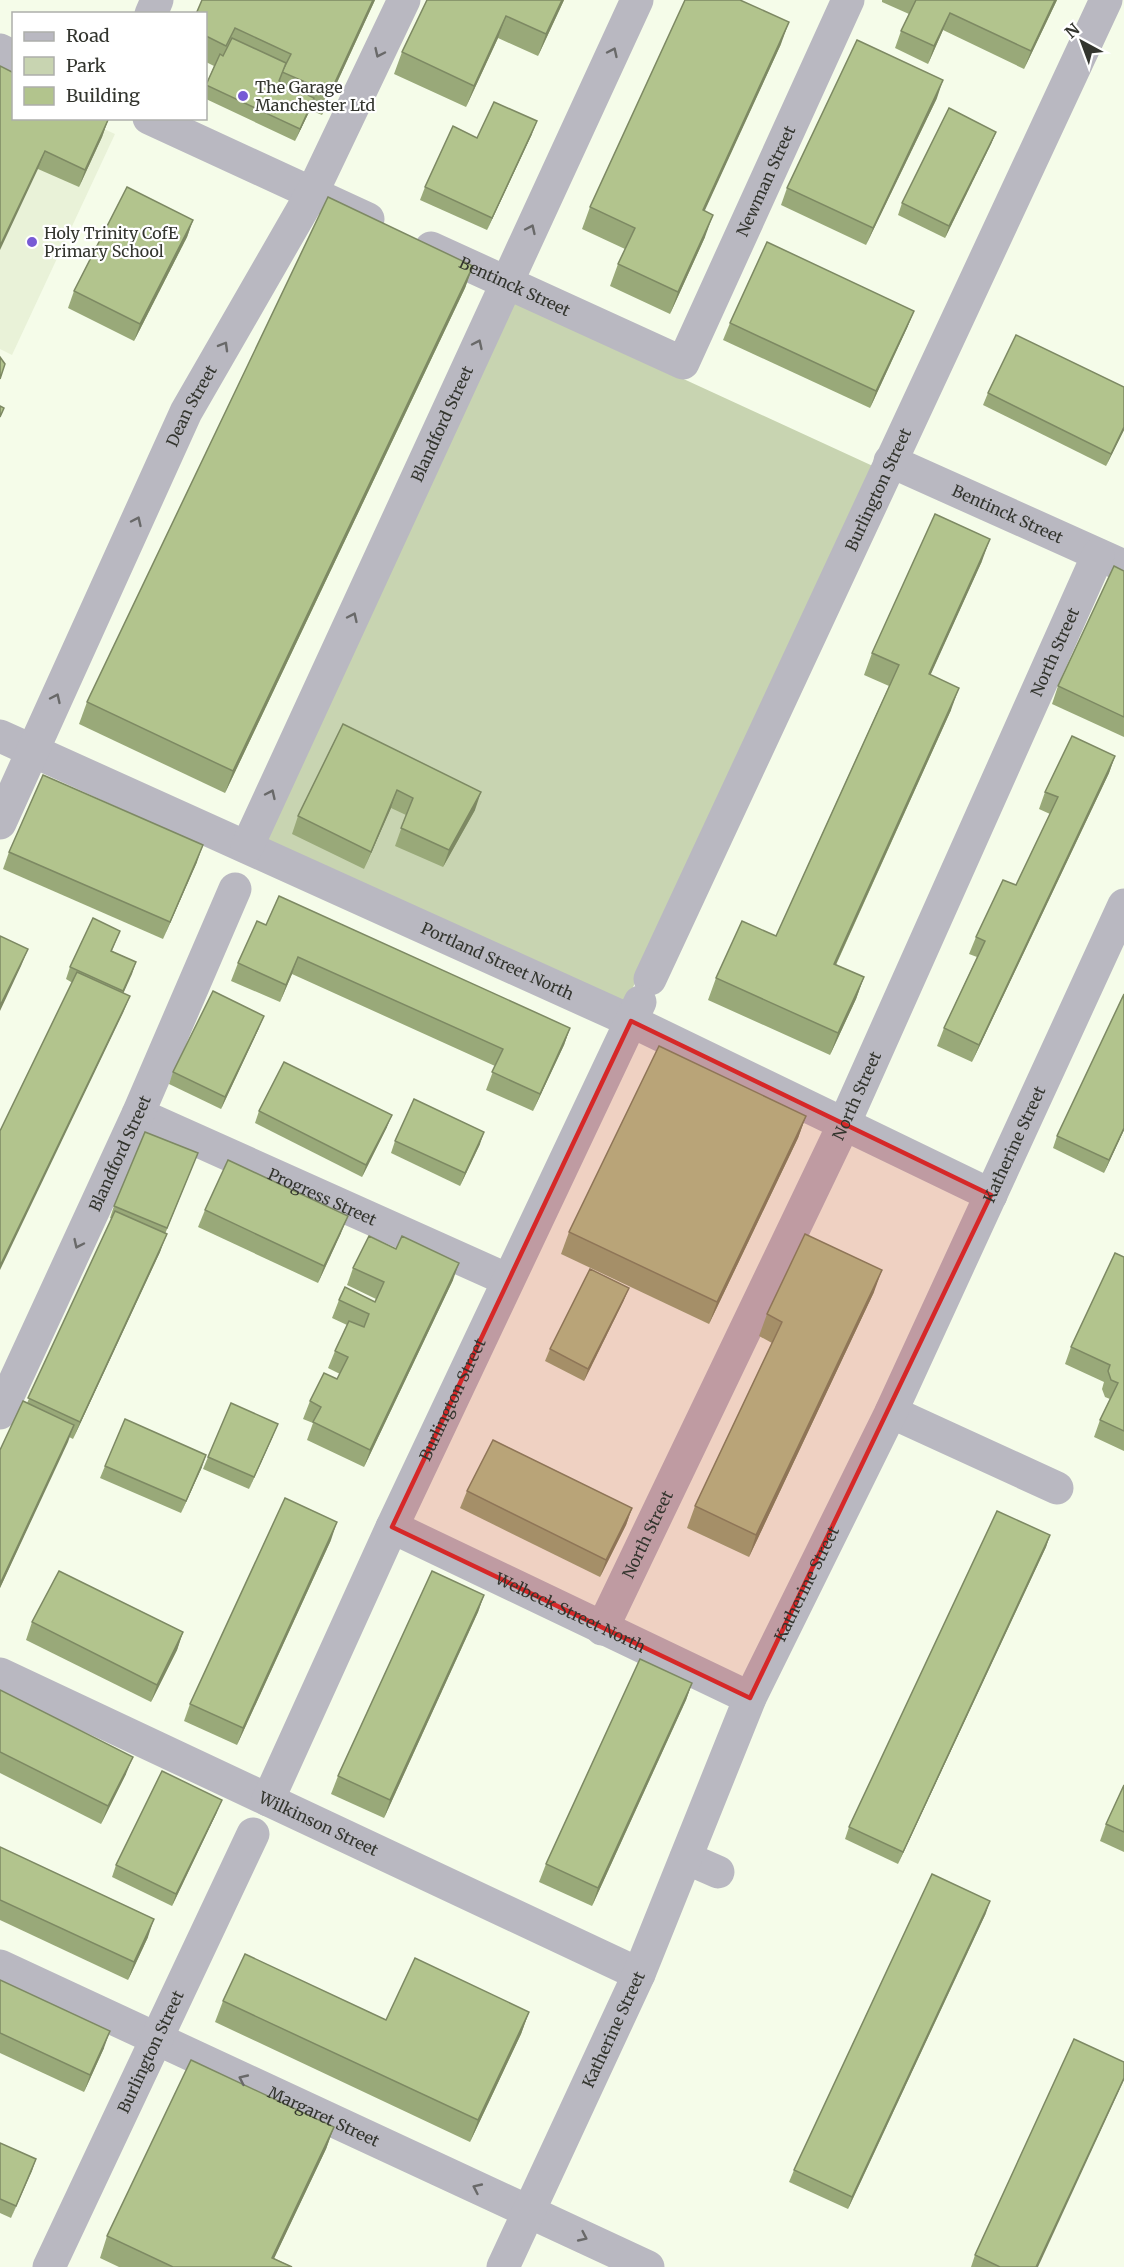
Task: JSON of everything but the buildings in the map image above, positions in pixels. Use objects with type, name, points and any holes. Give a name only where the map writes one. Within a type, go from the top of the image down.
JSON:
[{"type":"street","name":"Dean Street","points":[[0,823],[186,412],[312,193],[404,0]]},
{"type":"street","name":"Blandford Street","points":[[247,847],[637,0]]},
{"type":"street","name":"Newman Street","points":[[683,363],[848,0]]},
{"type":"street","name":"Burlington Street","points":[[268,1800],[392,1527],[640,1001],[1106,0]]},
{"type":"street","name":"Bentinck Street","points":[[153,120],[683,363]]},
{"type":"street","name":"Bentinck Street","points":[[890,461],[1111,561]]},
{"type":"street","name":"North Street","points":[[602,1629],[1111,561]]},
{"type":"street","name":"Portland Street North","points":[[0,736],[247,847],[640,1001],[844,1124],[992,1195]]},
{"type":"street","name":"Blandford Street","points":[[0,1413],[11,1359],[138,1114],[235,889]]},
{"type":"street","name":"Katherine Street","points":[[503,2267],[639,1974],[750,1698],[891,1412],[1124,905]]},
{"type":"street","name":"Progress Street","points":[[138,1114],[508,1280]]},
{"type":"street","points":[[891,1412],[1057,1488]]},
{"type":"street","name":"Welbeck Street North","points":[[392,1527],[750,1698]]},
{"type":"street","name":"Wilkinson Street","points":[[0,1674],[639,1974]]},
{"type":"street","name":"Burlington Street","points":[[49,2267],[158,2040],[253,1834]]},
{"type":"street","points":[[686,1858],[718,1872]]},
{"type":"street","name":"Margaret Street","points":[[0,1966],[648,2267]]},
{"type":"highlighted area","points":[[631,1021],[991,1195],[750,1698],[392,1527]]},
{"type":"shaded area","name":"Holy Trinity CofE Primary School","points":[[0,81],[12,113],[12,120],[84,120],[115,134],[12,355],[0,349]]},
{"type":"green space","points":[[514,301],[875,467],[725,784],[620,1016],[261,843]]},
{"type":"place","name":"The Garage Manchester Ltd","points":[[243,96]]},
{"type":"place","name":"Holy Trinity CofE Primary School","points":[[32,242]]}]
